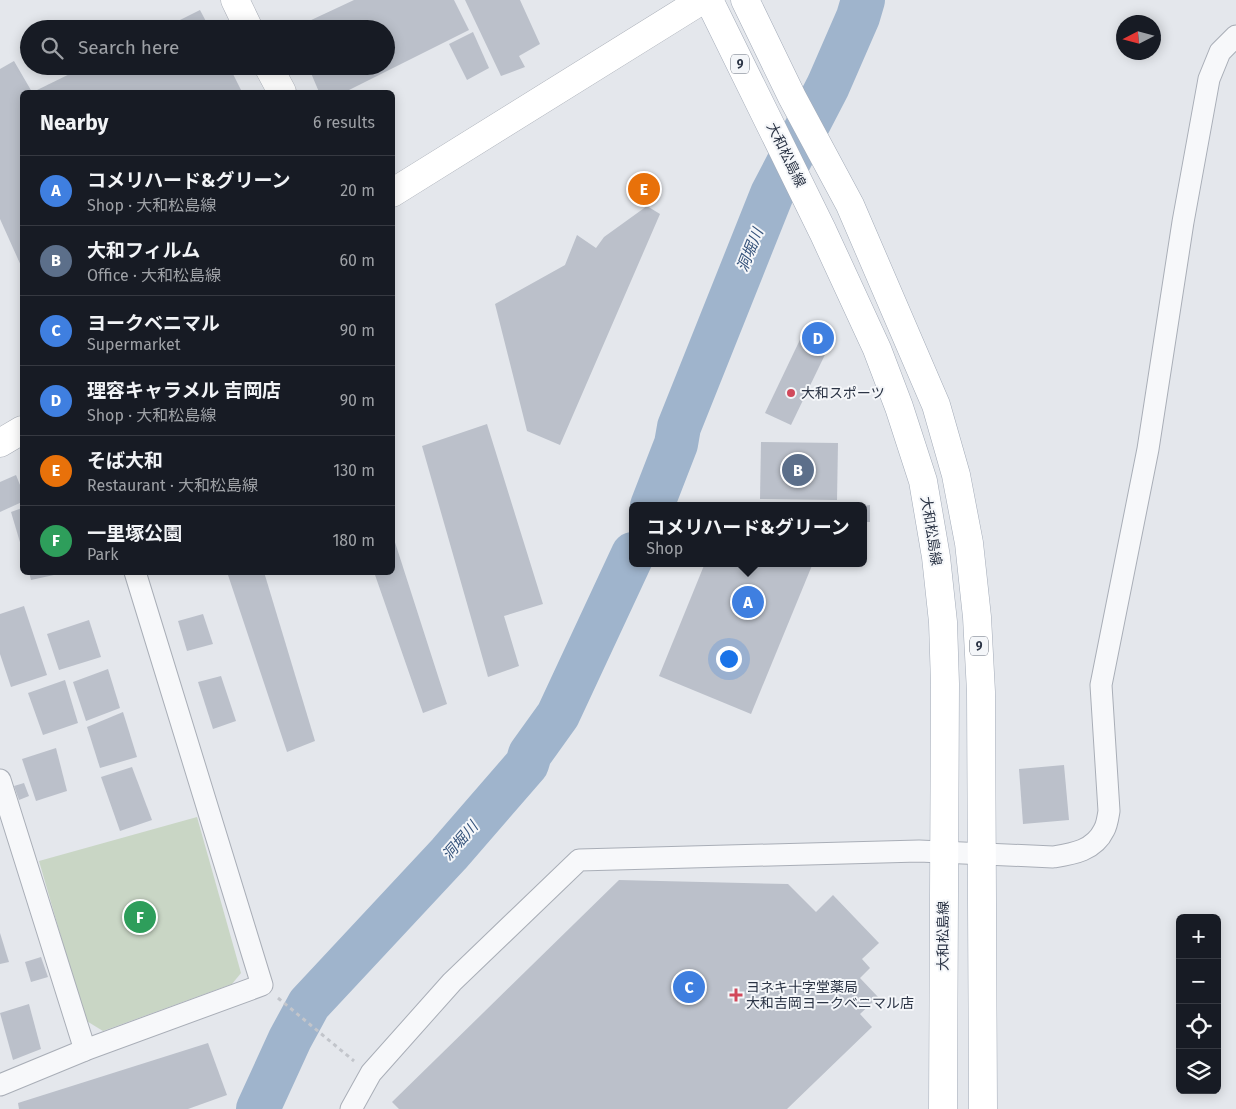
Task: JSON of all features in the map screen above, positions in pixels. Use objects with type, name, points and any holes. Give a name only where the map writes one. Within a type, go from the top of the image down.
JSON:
[{"type":"main road","points":[[235,0],[245,20]]},
{"type":"main road","points":[[395,191],[702,0]]},
{"type":"main road","name":"大和松島線","points":[[708,0],[823,232],[877,349],[899,407],[922,481],[936,557],[943,622],[945,684],[943,1109]]},
{"type":"main road","name":"9","points":[[746,0],[792,97],[850,205],[936,405],[956,475],[969,543],[977,616],[981,692],[983,1109]]},
{"type":"main road","points":[[273,75],[281,90]]},
{"type":"main road","points":[[0,444],[20,431]]},
{"type":"street","points":[[351,1109],[365,1069],[452,982],[580,860],[944,852],[1053,857],[1075,854],[1092,845],[1104,831],[1109,811],[1101,685],[1148,449],[1183,222],[1209,79],[1220,52],[1236,36]]},
{"type":"street","points":[[0,1085],[85,1050],[262,986],[136,575]]},
{"type":"street","points":[[0,780],[85,1050]]},
{"type":"path","points":[[262,986],[365,1069]]},
{"type":"green space","points":[[197,817],[241,973],[232,984],[103,1031],[85,1020],[39,861]]},
{"type":"building","points":[[354,0],[454,0],[469,30],[395,67],[395,20],[311,20]]},
{"type":"building","points":[[465,0],[520,0],[540,44],[519,56],[525,67],[501,76]]},
{"type":"building","points":[[200,10],[205,20],[180,20]]},
{"type":"building","points":[[473,32],[489,68],[467,80],[449,44]]},
{"type":"building","points":[[14,61],[20,75],[22,75],[31,90],[20,90],[20,264],[0,219],[0,69]]},
{"type":"building","points":[[68,75],[234,75],[241,90],[37,90]]},
{"type":"building","points":[[312,75],[379,75],[349,90],[318,90]]},
{"type":"building","points":[[647,206],[660,214],[560,445],[527,431],[495,304],[565,265],[577,235],[596,248],[604,237]]},
{"type":"building","points":[[807,325],[833,338],[791,425],[765,413]]},
{"type":"building","points":[[487,424],[543,604],[504,616],[519,666],[488,677],[422,446]]},
{"type":"building","points":[[761,442],[838,443],[837,500],[760,499]]},
{"type":"building","points":[[16,475],[20,485],[20,503],[0,512],[0,482]]},
{"type":"building","points":[[867,505],[870,505],[870,522],[867,522]]},
{"type":"building","points":[[20,509],[20,542],[11,512]]},
{"type":"building","points":[[395,542],[447,704],[423,713],[375,575],[395,575]]},
{"type":"building","points":[[703,567],[811,567],[751,714],[659,676]]},
{"type":"building","points":[[30,575],[54,575],[31,580]]},
{"type":"building","points":[[228,575],[265,575],[315,741],[287,752]]},
{"type":"building","points":[[24,606],[47,675],[11,687],[0,654],[0,614]]},
{"type":"building","points":[[203,614],[213,644],[187,651],[178,621]]},
{"type":"building","points":[[89,620],[101,657],[59,670],[47,634]]},
{"type":"building","points":[[108,669],[120,708],[86,721],[73,682]]},
{"type":"building","points":[[221,676],[236,721],[213,729],[198,682]]},
{"type":"building","points":[[65,680],[78,723],[43,735],[28,693]]},
{"type":"building","points":[[123,712],[137,757],[100,768],[87,727]]},
{"type":"building","points":[[56,748],[67,791],[36,801],[22,759]]},
{"type":"building","points":[[1064,765],[1069,820],[1023,824],[1019,769]]},
{"type":"building","points":[[132,767],[152,820],[120,831],[101,777]]},
{"type":"building","points":[[24,783],[29,796],[19,800],[14,786]]},
{"type":"building","points":[[619,880],[788,884],[816,912],[833,895],[879,943],[862,959],[870,968],[860,978],[878,997],[860,1014],[872,1027],[787,1109],[399,1109],[392,1102]]},
{"type":"building","points":[[0,933],[9,962],[0,964]]},
{"type":"building","points":[[41,957],[48,977],[31,982],[25,962]]},
{"type":"building","points":[[29,1004],[41,1049],[13,1060],[0,1013]]},
{"type":"building","points":[[208,1043],[227,1095],[188,1109],[19,1109],[18,1103]]},
{"type":"waterway","name":"洞堀川","points":[[654,502],[676,444],[679,427],[772,194],[828,86],[858,17],[863,0]]},
{"type":"waterway","name":"洞堀川","points":[[258,1109],[290,1039],[309,1004],[449,854],[527,764],[530,754],[558,715],[629,563]]},
{"type":"place","name":"そば大和","points":[[644,189]]},
{"type":"place","name":"理容キャラメル 吉岡店","points":[[818,338]]},
{"type":"place","name":"大和スポーツ","points":[[791,393]]},
{"type":"place","name":"大和フィルム","points":[[798,470]]},
{"type":"place","name":"コメリハード&グリーン","points":[[748,602]]},
{"type":"place","name":"一里塚公園","points":[[140,917]]},
{"type":"place","name":"ヨークベニマル","points":[[689,987]]},
{"type":"place","name":"ヨネキ十字堂薬局 大和吉岡ヨークベニマル店","points":[[736,995]]}]
